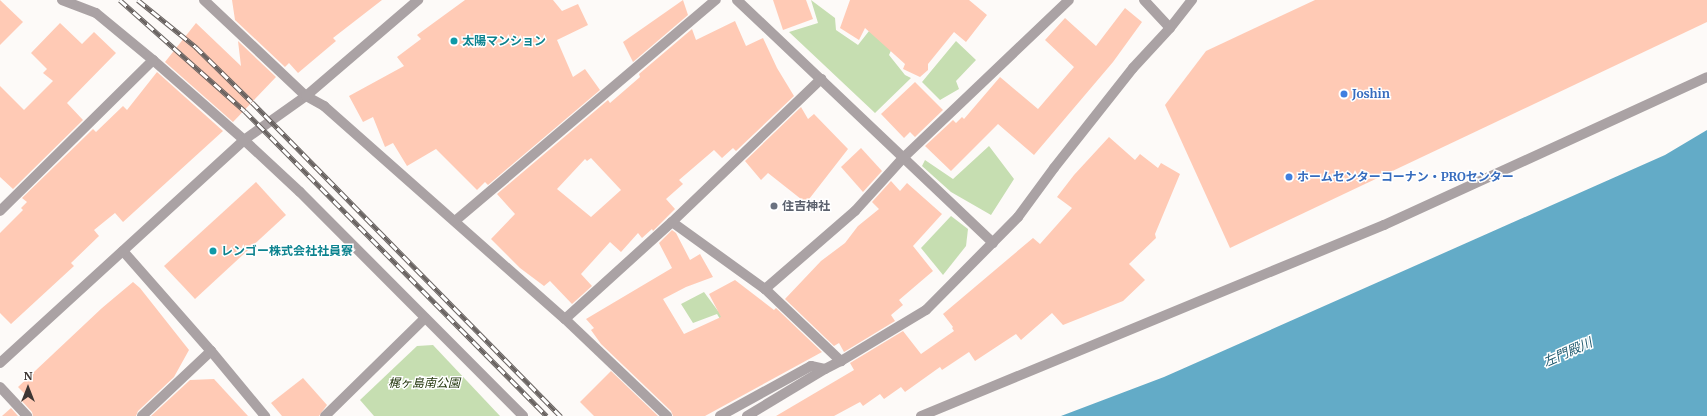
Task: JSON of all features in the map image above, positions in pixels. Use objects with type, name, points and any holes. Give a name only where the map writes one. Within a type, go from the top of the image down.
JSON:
[{"type":"street","points":[[62,0],[96,13],[153,60],[244,140],[300,192],[523,416]]},
{"type":"street","points":[[0,363],[244,140],[306,96],[418,0]]},
{"type":"street","points":[[455,221],[716,0]]},
{"type":"street","points":[[737,0],[993,243]]},
{"type":"street","points":[[765,289],[855,211],[903,158],[1069,0]]},
{"type":"street","points":[[1144,0],[1170,28]]},
{"type":"street","points":[[747,416],[825,369],[841,362],[926,310],[1018,217],[1054,168],[1133,68],[1170,28],[1192,0]]},
{"type":"street","points":[[208,1],[306,96],[324,106],[455,221],[565,319],[667,416]]},
{"type":"street","points":[[0,211],[153,60]]},
{"type":"street","points":[[921,416],[1384,225],[1707,77]]},
{"type":"street","points":[[565,319],[672,222],[821,79]]},
{"type":"street","points":[[672,222],[765,289],[841,362]]},
{"type":"street","points":[[123,251],[266,416]]},
{"type":"street","points":[[325,416],[425,318]]},
{"type":"street","points":[[142,416],[211,351]]},
{"type":"street","points":[[720,416],[810,366],[825,369]]},
{"type":"street","points":[[0,387],[27,416]]},
{"type":"green space","points":[[811,0],[835,18],[836,30],[858,45],[869,31],[893,46],[889,55],[905,75],[911,78],[875,113],[789,32],[818,23]]},
{"type":"green space","points":[[956,41],[976,60],[956,81],[959,89],[940,100],[922,82]]},
{"type":"green space","points":[[989,146],[1014,179],[991,215],[951,192],[922,166],[925,160],[953,179]]},
{"type":"green space","points":[[951,216],[968,229],[966,246],[943,275],[921,248]]},
{"type":"green space","points":[[704,292],[718,311],[749,302],[732,339],[717,314],[693,323],[681,304]]},
{"type":"green space","name":"梶ヶ島南公園","points":[[433,345],[500,416],[374,416],[360,400],[417,346]]},
{"type":"water","name":"左門殿川","points":[[1707,130],[1707,416],[1061,416],[1164,377],[1665,155]]},
{"type":"building","points":[[0,0],[23,22],[0,45]]},
{"type":"building","points":[[232,0],[382,0],[333,38],[336,41],[298,73],[289,63],[285,67],[235,20]]},
{"type":"building","points":[[465,0],[553,0],[562,11],[578,4],[588,25],[557,40],[573,77],[585,69],[600,90],[488,185],[485,182],[477,190],[436,149],[407,166],[393,143],[385,147],[373,117],[363,122],[349,96],[404,66],[397,57],[421,39],[417,35]]},
{"type":"building","points":[[683,0],[688,15],[633,62],[623,42]]},
{"type":"building","points":[[773,0],[806,0],[813,19],[783,30]]},
{"type":"building","points":[[850,0],[969,0],[987,15],[966,42],[954,32],[928,64],[928,70],[920,77],[903,69],[905,64],[865,28],[859,40],[840,28]]},
{"type":"building","name":"ホームセンターコーナン・PROセンター","points":[[1315,0],[1707,0],[1707,22],[1230,248],[1165,105],[1206,51]]},
{"type":"building","points":[[1125,8],[1142,22],[1113,62],[1034,155],[998,124],[951,171],[925,146],[953,120],[956,123],[962,117],[964,119],[1000,77],[1038,109],[1074,67],[1045,40],[1065,18],[1096,46]]},
{"type":"building","points":[[735,21],[746,46],[763,38],[777,68],[794,96],[736,151],[733,148],[722,158],[714,150],[679,180],[683,184],[666,199],[675,209],[653,231],[652,229],[642,238],[638,233],[621,252],[610,242],[581,274],[592,286],[572,304],[550,281],[544,286],[520,268],[491,239],[515,214],[497,194],[608,100],[610,103],[640,77],[639,74],[692,29],[696,40]],"holes":[[[591,158],[621,190],[591,217],[557,189],[585,159],[587,161]]]},
{"type":"building","points":[[60,23],[82,44],[94,32],[116,53],[67,103],[83,120],[13,189],[0,177],[0,86],[24,110],[53,81],[43,73],[47,69],[31,53]]},
{"type":"building","points":[[196,23],[241,66],[238,41],[276,77],[233,122],[165,62]]},
{"type":"building","points":[[157,72],[223,131],[123,222],[115,213],[94,230],[99,236],[71,263],[74,266],[11,324],[0,313],[0,233],[23,210],[21,208],[27,202],[22,198],[93,129],[96,132],[123,106],[127,110]]},
{"type":"building","points":[[915,82],[943,110],[915,137],[910,132],[904,138],[881,114]]},
{"type":"building","points":[[801,107],[808,119],[814,114],[848,149],[806,203],[768,173],[761,180],[745,161]]},
{"type":"building","points":[[1109,137],[1135,160],[1140,154],[1158,168],[1161,163],[1180,174],[1155,234],[1156,238],[1129,264],[1145,280],[1123,301],[1063,325],[1052,313],[1021,340],[1016,334],[975,361],[969,352],[942,370],[940,367],[905,392],[901,387],[884,399],[880,394],[863,406],[860,402],[834,416],[776,416],[854,370],[850,363],[903,331],[921,354],[954,331],[952,328],[953,327],[943,314],[1033,238],[1040,244],[1072,208],[1057,197],[1074,175]]},
{"type":"building","points":[[861,148],[882,171],[863,192],[841,167]]},
{"type":"building","points":[[891,181],[900,191],[907,183],[942,214],[913,246],[933,271],[899,300],[903,305],[891,315],[895,321],[844,352],[839,343],[834,346],[785,299],[821,261],[845,243],[858,226],[879,209],[872,202]]},
{"type":"building","name":"レンゴー株式会社社員寮","points":[[256,182],[286,215],[195,299],[164,266]]},
{"type":"building","points":[[672,230],[676,233],[690,260],[700,254],[713,277],[686,287],[663,299],[684,334],[721,317],[709,294],[735,280],[774,310],[776,308],[822,352],[705,416],[673,416],[671,411],[601,344],[591,330],[594,328],[586,319],[672,268],[659,243]]},
{"type":"building","points":[[133,282],[140,288],[189,350],[174,377],[138,411],[136,416],[33,416],[32,412],[21,400],[27,396],[18,387],[102,308]]},
{"type":"building","points":[[611,371],[658,416],[594,416],[580,402]]},
{"type":"building","points":[[303,378],[327,405],[319,416],[282,416],[271,403]]},
{"type":"building","points":[[214,379],[248,416],[151,416],[190,380]]},
{"type":"building","points":[[11,408],[18,416],[2,416]]},
{"type":"railway","points":[[120,0],[245,111],[547,416]]},
{"type":"railway","points":[[138,0],[196,47],[252,102],[561,416]]},
{"type":"place","name":"太陽マンション","points":[[454,41]]},
{"type":"place","name":"Joshin","points":[[1344,94]]},
{"type":"place","name":"ホームセンターコーナン・PROセンター","points":[[1289,177]]},
{"type":"place","name":"住吉神社","points":[[774,206]]},
{"type":"place","name":"レンゴー株式会社社員寮","points":[[213,251]]}]
